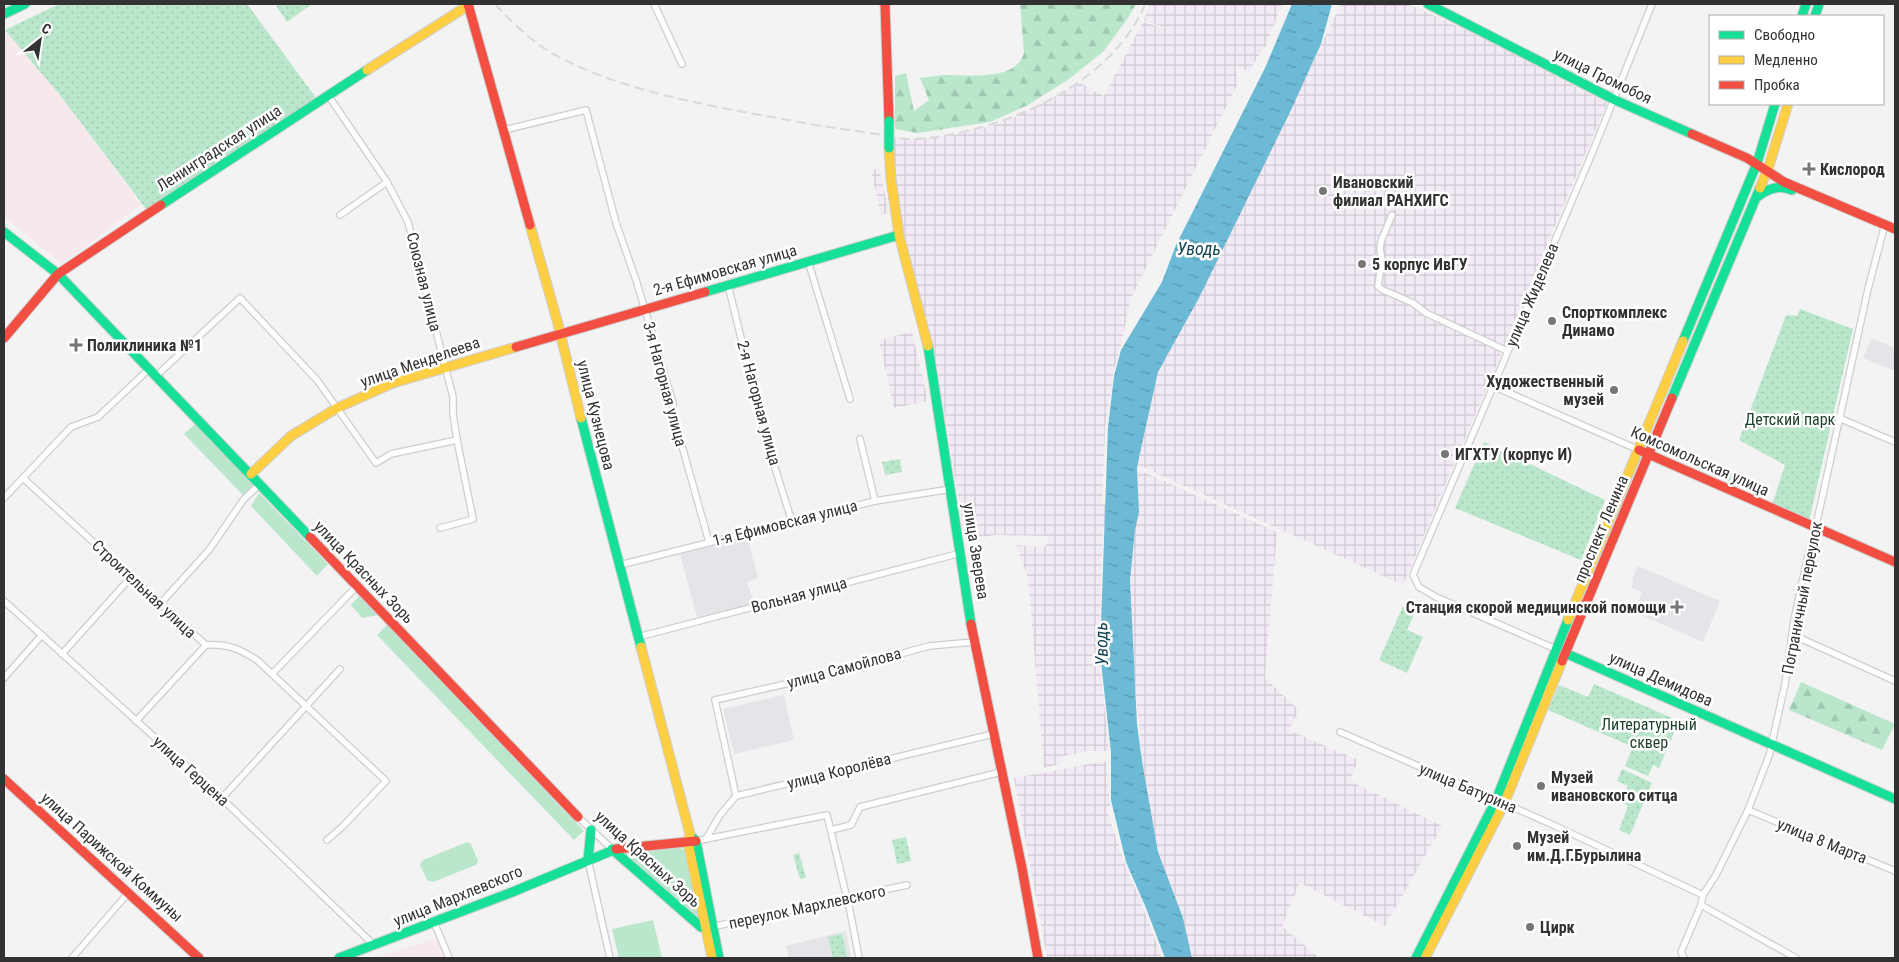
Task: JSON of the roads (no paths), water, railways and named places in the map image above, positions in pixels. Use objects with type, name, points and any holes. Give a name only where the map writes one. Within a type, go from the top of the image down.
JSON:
[{"type":"main road","points":[[4,14],[25,4]]},
{"type":"main road","name":"Ленинградская улица","points":[[4,338],[58,274],[468,4]]},
{"type":"main road","name":"улица Кузнецова","points":[[468,4],[560,333],[691,839],[710,928],[719,958]]},
{"type":"main road","name":"улица Зверева","points":[[885,4],[891,179],[899,235],[929,350],[974,642],[1022,868],[1038,958]]},
{"type":"main road","name":"улица Громобоя","points":[[1428,4],[1614,100],[1757,164],[1784,182],[1884,227],[1895,235]]},
{"type":"main road","name":"проспект Ленина","points":[[1425,958],[1500,802],[1639,450],[1757,164],[1775,105]]},
{"type":"main road","name":"проспект Ленина","points":[[1561,651],[1649,454],[1768,170],[1788,105]]},
{"type":"main road","name":"улица Громобоя","points":[[1768,170],[1782,186],[1884,227],[1895,229]]},
{"type":"main road","points":[[1755,198],[1771,186],[1782,186]]},
{"type":"main road","name":"улица Красных Зорь","points":[[4,232],[58,274],[578,817]]},
{"type":"main road","name":"2-я Ефимовская улица","points":[[560,333],[899,235]]},
{"type":"main road","name":"улица Менделеева","points":[[250,474],[291,436],[337,408],[393,383],[560,333]]},
{"type":"main road","name":"Комсомольская улица","points":[[1639,450],[1895,562]]},
{"type":"main road","name":"улица Демидова","points":[[1561,651],[1895,799]]},
{"type":"main road","name":"улица Парижской Коммуны","points":[[4,779],[130,892],[199,958]]},
{"type":"main road","name":"проспект Ленина","points":[[1416,958],[1500,802]]},
{"type":"main road","points":[[588,860],[592,830]]},
{"type":"main road","name":"улица Мархлевского","points":[[338,958],[434,922],[612,849],[691,839]]},
{"type":"main road","name":"улица Красных Зорь","points":[[612,849],[701,927],[710,928]]},
{"type":"main road","name":"улица Кузнецова","points":[[710,928],[712,958]]},
{"type":"street","points":[[654,4],[682,64]]},
{"type":"street","name":"улица Жиделева","points":[[1417,584],[1413,575],[1614,100],[1652,4]]},
{"type":"street","name":"Союзная улица","points":[[328,95],[387,182],[408,222],[446,367],[453,396],[453,414],[457,440],[473,519],[440,528]]},
{"type":"street","name":"3-я Нагорная улица","points":[[504,130],[586,110],[616,223],[673,403],[673,414],[709,542]]},
{"type":"street","points":[[340,215],[387,182]]},
{"type":"street","points":[[1392,215],[1381,241],[1382,260],[1378,286],[1414,303],[1426,313],[1508,351]]},
{"type":"street","name":"Пограничный переулок","points":[[1684,958],[1681,952],[1704,895],[1716,876],[1748,810],[1769,756],[1785,684],[1798,603],[1868,288],[1884,227]]},
{"type":"street","points":[[808,262],[850,399]]},
{"type":"street","name":"2-я Нагорная улица","points":[[728,285],[766,439],[792,522]]},
{"type":"street","points":[[156,376],[240,298],[317,380],[376,463],[391,454],[457,440]]},
{"type":"street","points":[[4,498],[71,427],[98,417],[149,369]]},
{"type":"street","name":"Комсомольская улица","points":[[1493,386],[1639,450]]},
{"type":"street","points":[[1840,418],[1895,442]]},
{"type":"street","points":[[860,439],[875,501]]},
{"type":"street","name":"Строительная улица","points":[[23,478],[206,645],[223,644],[239,649],[256,660],[386,780],[341,828],[327,840]]},
{"type":"street","points":[[160,604],[209,550],[244,499],[260,484]]},
{"type":"street","name":"1-я Ефимовская улица","points":[[620,565],[875,501],[951,489]]},
{"type":"street","name":"Вольная улица","points":[[638,637],[961,553]]},
{"type":"street","points":[[62,654],[130,577]]},
{"type":"street","name":"улица Демидова","points":[[1417,584],[1423,590],[1436,597],[1561,651]]},
{"type":"street","points":[[272,674],[357,586]]},
{"type":"street","name":"улица Герцена","points":[[4,601],[222,798],[374,945]]},
{"type":"street","points":[[4,678],[42,635]]},
{"type":"street","points":[[1793,635],[1895,680]]},
{"type":"street","name":"улица Самойлова","points":[[736,796],[715,700],[816,677],[929,646],[974,642]]},
{"type":"street","points":[[136,720],[206,645]]},
{"type":"street","points":[[222,798],[340,670]]},
{"type":"street","name":"улица Батурина","points":[[1340,732],[1500,802],[1704,895]]},
{"type":"street","name":"улица Королёва","points":[[736,796],[993,734]]},
{"type":"street","points":[[858,958],[847,898],[831,830],[851,825],[860,807],[1001,772]]},
{"type":"street","points":[[706,839],[720,815],[736,796]]},
{"type":"street","name":"улица 8 Марта","points":[[1748,810],[1895,871]]},
{"type":"street","name":"улица Мархлевского","points":[[691,839],[706,839],[827,815],[831,830]]},
{"type":"street","name":"улица Красных Зорь","points":[[578,817],[612,849]]},
{"type":"street","points":[[588,860],[610,958]]},
{"type":"street","name":"переулок Мархлевского","points":[[710,928],[907,886]]},
{"type":"street","points":[[72,958],[130,892]]},
{"type":"street","points":[[1701,906],[1796,958]]},
{"type":"street","points":[[434,922],[449,958]]},
{"type":"water","name":"Уводь","points":[[1292,4],[1332,4],[1321,44],[1291,110],[1199,298],[1158,372],[1137,469],[1139,512],[1135,530],[1130,580],[1137,724],[1158,852],[1183,918],[1192,958],[1165,958],[1126,862],[1111,800],[1111,752],[1100,653],[1108,427],[1114,376],[1121,350],[1162,282],[1176,245],[1265,68]]},
{"type":"railway","points":[[495,4],[519,28],[545,49],[573,64],[635,87],[701,104],[910,139],[947,135],[981,127],[1016,116],[1049,100],[1080,81],[1107,59],[1129,33],[1145,4]]},
{"type":"place","name":"Кислород","points":[[1809,169]]},
{"type":"place","name":"Ивановский филиал РАНХИГС","points":[[1323,191]]},
{"type":"place","name":"5 корпус ИвГУ","points":[[1362,264]]},
{"type":"place","name":"Спорткомплекс Динамо","points":[[1552,321]]},
{"type":"place","name":"Поликлиника №1","points":[[76,345]]},
{"type":"place","name":"Художественный музей","points":[[1614,390]]},
{"type":"place","name":"ИГХТУ (корпус И)","points":[[1445,454]]},
{"type":"place","name":"Станция скорой медицинской помощи","points":[[1677,607]]},
{"type":"place","name":"Музей ивановского ситца","points":[[1541,786]]},
{"type":"place","name":"Музей им.Д.Г.Бурылина","points":[[1517,846]]},
{"type":"place","name":"Цирк","points":[[1530,927]]},
{"type":"park label","name":"Детский парк","points":[[1790,419]]},
{"type":"park label","name":"Литературный сквер","points":[[1649,733]]}]
